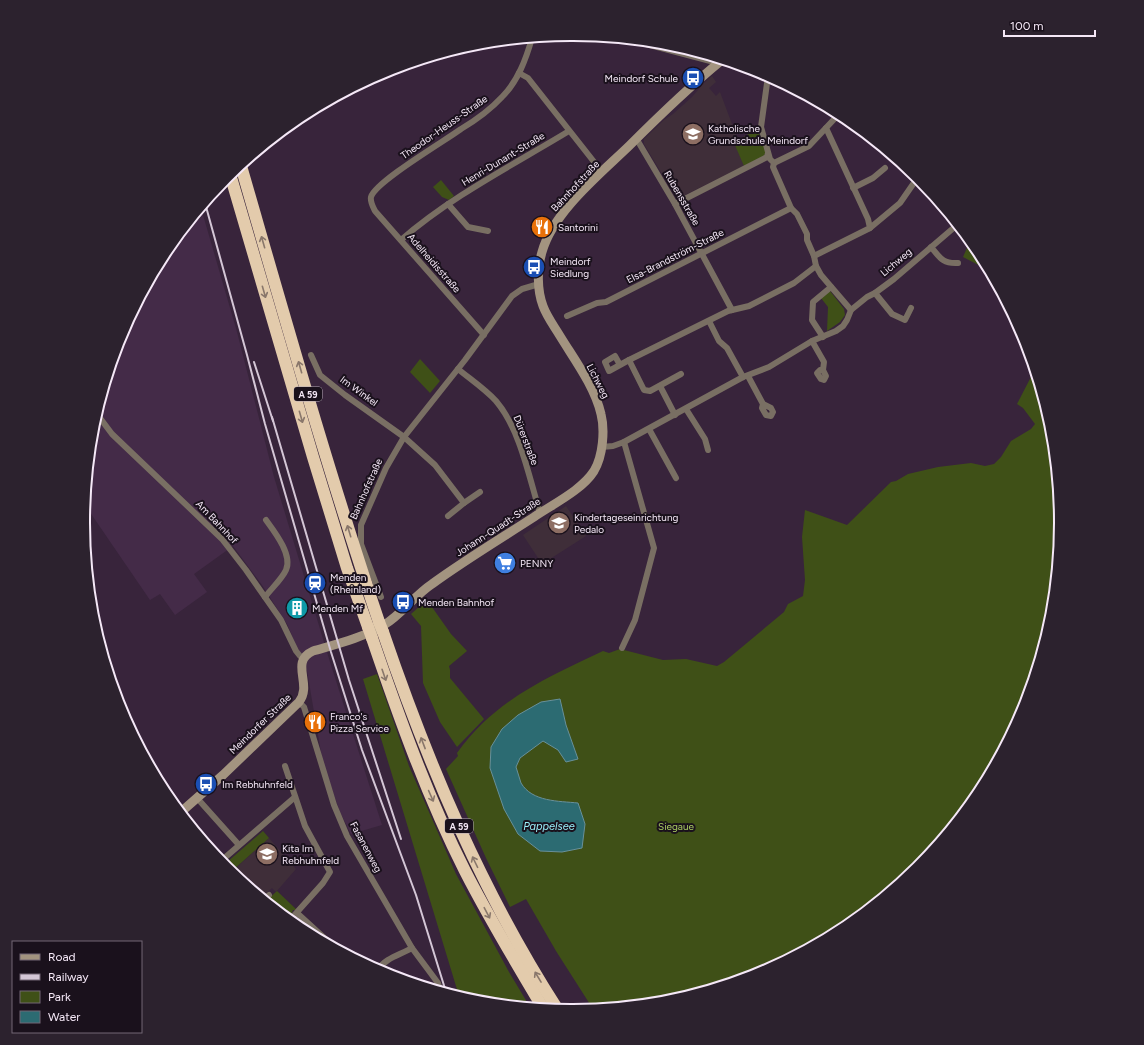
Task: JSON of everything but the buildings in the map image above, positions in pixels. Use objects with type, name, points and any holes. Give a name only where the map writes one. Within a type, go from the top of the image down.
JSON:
[{"type":"highway","name":"A 59","points":[[243,172],[324,449],[358,558],[395,706],[417,763],[464,870],[492,922],[540,1003]]},
{"type":"highway","name":"A 59","points":[[232,182],[347,568],[407,702],[429,759],[473,858],[503,917],[554,1003]]},
{"type":"main road","name":"Bahnhofstraße","points":[[538,284],[541,253],[551,231],[564,212],[636,138],[717,64]]},
{"type":"main road","name":"Lichweg","points":[[538,284],[543,306],[549,319],[597,401],[603,423],[602,447]]},
{"type":"main road","name":"Johann-Quadt-Straße","points":[[304,658],[313,651],[365,635],[394,618],[420,592],[584,483],[595,470],[602,447]]},
{"type":"main road","name":"Meindorfer Straße","points":[[185,809],[223,775],[303,697],[305,689],[301,664],[304,658]]},
{"type":"street","name":"Theodor-Heuss-Straße","points":[[371,204],[371,197],[375,190],[436,145],[491,108],[513,84],[519,73],[530,43]]},
{"type":"street","points":[[519,73],[528,78],[602,172]]},
{"type":"street","points":[[767,83],[761,127],[770,159],[774,163],[773,166],[791,208],[797,214],[807,234],[806,240],[814,256],[816,266],[821,275],[851,310]]},
{"type":"street","points":[[774,163],[809,146],[835,119]]},
{"type":"street","points":[[826,128],[868,219],[870,228]]},
{"type":"street","name":"Henri-Dunant-Straße","points":[[401,240],[423,221],[448,204],[569,131]]},
{"type":"street","name":"Rubensstraße","points":[[636,138],[675,204],[732,310]]},
{"type":"street","points":[[675,204],[767,157],[768,153]]},
{"type":"street","points":[[853,188],[873,178],[885,168]]},
{"type":"street","points":[[814,256],[870,228],[900,204],[914,184]]},
{"type":"street","name":"Adelheidisstraße","points":[[371,204],[375,211],[484,335]]},
{"type":"street","points":[[448,204],[468,227],[488,231]]},
{"type":"street","name":"Elsa-Brandström-Straße","points":[[567,316],[597,303],[606,302],[791,208]]},
{"type":"street","name":"Lichweg","points":[[602,447],[612,446],[624,442],[745,377],[768,367],[812,341],[836,331],[843,326],[851,310],[866,297],[875,294],[953,228]]},
{"type":"street","points":[[931,247],[942,260],[950,264],[958,263]]},
{"type":"street","points":[[620,365],[728,311],[749,306],[794,283],[816,266]]},
{"type":"street","name":"Bahnhofstraße","points":[[381,597],[361,544],[361,525],[386,468],[404,436],[458,369],[512,296],[522,289],[538,284]]},
{"type":"street","points":[[823,337],[812,320],[813,302],[831,287]]},
{"type":"street","points":[[875,294],[892,314],[905,320],[911,308]]},
{"type":"street","points":[[709,321],[719,341],[727,348],[763,404]]},
{"type":"street","points":[[812,341],[824,362],[823,370]]},
{"type":"street","name":"Im Winkel","points":[[311,354],[320,375],[404,436]]},
{"type":"street","points":[[630,360],[644,390],[650,391],[681,374]]},
{"type":"street","name":"Dürerstraße","points":[[458,369],[495,400],[506,416],[520,449],[540,512]]},
{"type":"street","points":[[660,386],[675,415]]},
{"type":"street","points":[[686,409],[705,439],[708,450]]},
{"type":"street","name":"Am Bahnhof","points":[[102,421],[112,434],[222,539],[281,620],[296,651],[304,658]]},
{"type":"street","points":[[649,429],[676,478]]},
{"type":"street","points":[[404,436],[435,464],[464,503]]},
{"type":"street","points":[[622,648],[635,620],[654,548],[624,442]]},
{"type":"street","points":[[448,516],[480,492]]},
{"type":"street","points":[[265,597],[284,574],[288,565],[282,543],[266,520]]},
{"type":"street","name":"Fasanenweg","points":[[299,702],[304,707],[334,805],[347,836],[412,948],[439,985]]},
{"type":"street","points":[[285,766],[305,826],[330,872],[323,883],[294,916]]},
{"type":"street","points":[[227,857],[295,797]]},
{"type":"street","points":[[198,798],[239,845]]},
{"type":"street","points":[[297,913],[314,929]]},
{"type":"street","points":[[382,964],[389,958],[412,948]]},
{"type":"shaded area","name":"Katholische Grundschule Meindorf","points":[[712,76],[716,82],[709,88],[716,96],[720,92],[738,140],[757,129],[764,156],[677,199],[644,144],[644,139],[692,97]]},
{"type":"shaded area","points":[[203,214],[237,332],[274,477],[330,662],[382,825],[351,834],[340,812],[323,764],[307,671],[287,624],[262,585],[233,546],[194,574],[207,592],[175,615],[160,594],[150,600],[91,513],[95,460],[107,398],[127,338],[155,282],[190,229]]},
{"type":"shaded area","name":"Kindertageseinrichtung Pedalo","points":[[566,506],[586,536],[542,564],[523,535]]},
{"type":"shaded area","name":"Kita Im Rebhuhnfeld","points":[[269,838],[296,869],[276,892],[272,888],[266,894],[237,867]]},
{"type":"green space","points":[[757,129],[766,151],[764,156],[744,166],[734,143]]},
{"type":"green space","points":[[441,180],[454,196],[449,200],[442,197],[433,187]]},
{"type":"green space","points":[[967,248],[978,265],[963,257]]},
{"type":"green space","points":[[830,291],[844,309],[845,315],[840,322],[827,331],[828,307],[821,298]]},
{"type":"green space","points":[[420,359],[440,381],[430,393],[410,372]]},
{"type":"green space","name":"Siegaue","points":[[1031,377],[1044,429],[1052,491],[1054,522],[1049,585],[1037,647],[1017,707],[989,763],[954,816],[934,840],[889,885],[840,923],[785,954],[756,967],[697,988],[635,1000],[589,1003],[556,951],[526,899],[510,907],[446,769],[458,756],[457,753],[488,718],[523,692],[561,671],[603,651],[609,653],[620,649],[663,660],[686,659],[717,666],[724,662],[784,612],[788,604],[803,596],[805,580],[802,537],[805,510],[847,525],[891,482],[896,481],[908,474],[938,467],[971,463],[985,466],[994,464],[1001,457],[1011,441],[1031,429],[1035,424],[1023,408],[1017,404]]},
{"type":"green space","points":[[427,600],[451,634],[467,651],[449,666],[450,678],[484,719],[457,747],[440,722],[423,683],[421,626],[411,614]]},
{"type":"green space","points":[[377,674],[409,766],[456,874],[527,1002],[478,995],[457,990],[363,679]]},
{"type":"green space","points":[[263,831],[269,838],[236,867],[229,860]]},
{"type":"green space","points":[[277,891],[297,910],[293,910],[291,913],[270,897]]},
{"type":"water","name":"Pappelsee","points":[[560,699],[566,725],[578,759],[566,762],[558,750],[543,741],[520,758],[516,767],[521,783],[532,794],[555,801],[578,803],[585,824],[582,848],[562,852],[540,851],[518,834],[504,809],[490,768],[491,747],[502,729],[518,715],[541,702]]},
{"type":"railway","points":[[207,209],[265,424],[331,652],[362,750],[416,895],[445,987]]},
{"type":"railway","points":[[254,362],[273,421]]},
{"type":"railway","points":[[272,417],[349,680],[401,839]]},
{"type":"place","name":"Meindorf Schule","points":[[693,78]]},
{"type":"place","name":"Katholische Grundschule Meindorf","points":[[693,134]]},
{"type":"place","name":"Santorini","points":[[542,227]]},
{"type":"place","name":"Meindorf Siedlung","points":[[534,267]]},
{"type":"place","name":"Kindertageseinrichtung Pedalo","points":[[559,523]]},
{"type":"place","name":"PENNY","points":[[505,563]]},
{"type":"place","name":"Menden (Rheinland)","points":[[315,583]]},
{"type":"place","name":"Menden Bahnhof","points":[[403,602]]},
{"type":"place","name":"Menden Mf","points":[[297,608]]},
{"type":"place","name":"Franco's Pizza Service","points":[[315,722]]},
{"type":"place","name":"Im Rebhuhnfeld","points":[[206,784]]},
{"type":"place","name":"Kita Im Rebhuhnfeld","points":[[267,854]]}]
